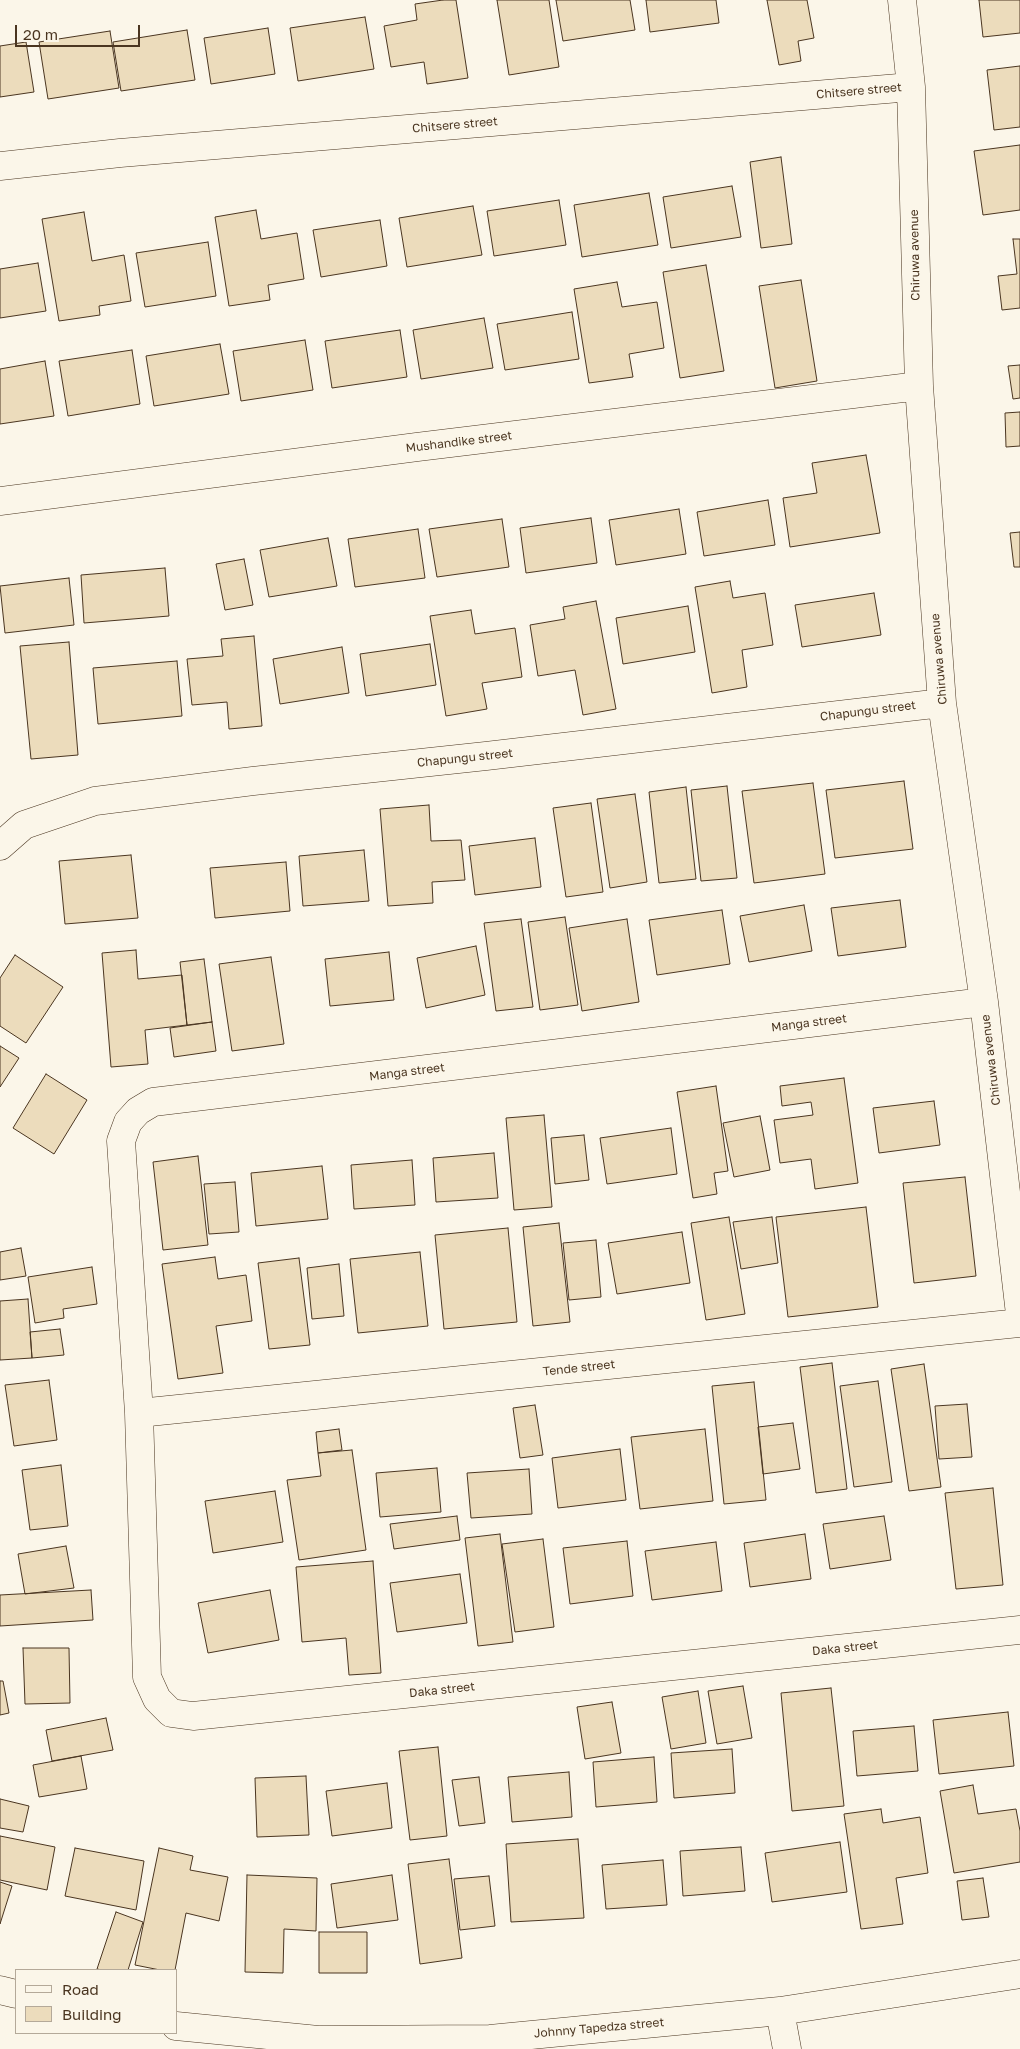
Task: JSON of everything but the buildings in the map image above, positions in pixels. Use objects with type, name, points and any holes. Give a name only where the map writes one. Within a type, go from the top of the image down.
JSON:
[{"type":"street","name":"Chiruwa avenue","points":[[902,0],[911,87],[919,386],[942,703],[984,1002],[1020,1314]]},
{"type":"street","name":"Chitsere street","points":[[0,166],[140,152],[911,87]]},
{"type":"street","name":"Mushandike street","points":[[0,501],[417,447],[919,386]]},
{"type":"street","name":"Chapungu street","points":[[0,846],[24,825],[95,801],[253,781],[942,703]]},
{"type":"street","name":"Manga street","points":[[139,1413],[121,1141],[128,1122],[138,1111],[153,1102],[984,1002]]},
{"type":"street","name":"Tende street","points":[[139,1413],[1020,1323]]},
{"type":"street","name":"Daka street","points":[[139,1413],[147,1677],[157,1699],[172,1713],[193,1716],[1020,1630]]},
{"type":"street","name":"Johnny Tapedza street","points":[[178,2026],[318,2040],[491,2044],[780,2011],[1020,1974]]},
{"type":"street","points":[[0,1990],[15,1994]]},
{"type":"street","points":[[780,2011],[787,2049]]}]
